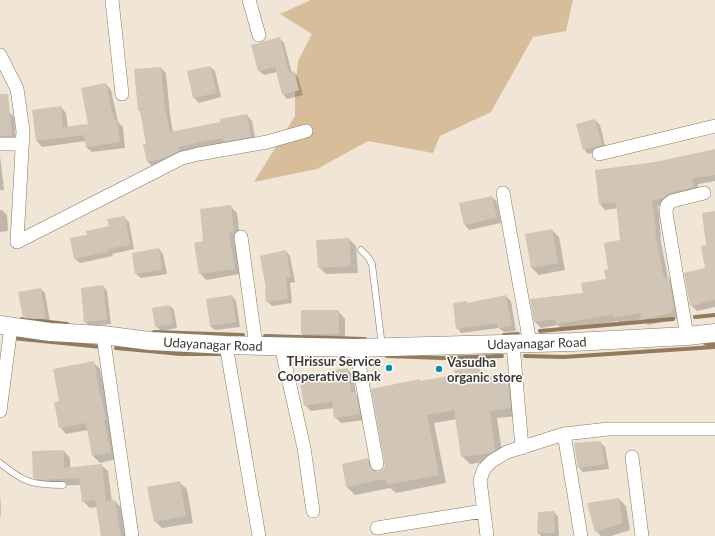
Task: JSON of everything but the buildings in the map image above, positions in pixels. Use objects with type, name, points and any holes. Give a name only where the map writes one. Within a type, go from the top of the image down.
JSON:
[{"type":"street","points":[[112,0],[122,94]]},
{"type":"street","points":[[249,0],[259,35]]},
{"type":"street","points":[[0,54],[17,89],[23,131],[17,242],[182,158],[198,154],[235,149],[306,131]]},
{"type":"street","points":[[599,154],[715,126]]},
{"type":"street","points":[[0,144],[22,144]]},
{"type":"street","points":[[503,193],[530,343]]},
{"type":"street","points":[[687,336],[666,213],[667,205],[672,200],[704,193]]},
{"type":"street","points":[[241,237],[256,346]]},
{"type":"street","points":[[0,411],[6,326]]},
{"type":"street","name":"Udayanagar Road","points":[[6,326],[50,332],[103,335],[150,341],[226,345],[356,348],[512,344],[687,336],[715,333]]},
{"type":"street","points":[[103,335],[132,536]]},
{"type":"street","points":[[512,344],[522,448]]},
{"type":"street","points":[[226,345],[259,536]]},
{"type":"street","points":[[281,346],[304,448],[313,511]]},
{"type":"street","points":[[356,348],[377,464]]},
{"type":"street","points":[[487,536],[480,480],[484,469],[492,461],[507,452],[564,434],[608,429],[715,429]]},
{"type":"street","points":[[564,434],[581,536]]},
{"type":"street","points":[[632,457],[642,536]]},
{"type":"street","points":[[377,528],[483,511]]},
{"type":"lane","points":[[360,250],[368,257],[372,264],[382,334],[382,347]]},
{"type":"lane","points":[[0,463],[30,482],[40,485],[63,485]]},
{"type":"shaded area","points":[[311,0],[573,0],[566,31],[533,37],[491,112],[440,136],[433,153],[368,141],[317,169],[254,182],[295,116],[295,91],[298,61],[312,34],[280,14]]},
{"type":"waterway","points":[[695,317],[715,315]]},
{"type":"waterway","points":[[22,319],[67,324]]},
{"type":"waterway","points":[[540,331],[673,319]]},
{"type":"waterway","points":[[154,332],[243,335]]},
{"type":"waterway","points":[[504,335],[518,334]]},
{"type":"waterway","points":[[265,336],[365,339]]},
{"type":"waterway","points":[[12,338],[102,347]]},
{"type":"waterway","points":[[705,343],[715,345]]},
{"type":"waterway","points":[[525,356],[564,357],[714,347]]},
{"type":"waterway","points":[[116,348],[181,354],[225,354]]},
{"type":"waterway","points":[[387,356],[442,358],[502,356]]},
{"type":"place","name":"THrissur Service Cooperative Bank","points":[[389,368]]},
{"type":"place","name":"Vasudha organic store","points":[[439,369]]}]
